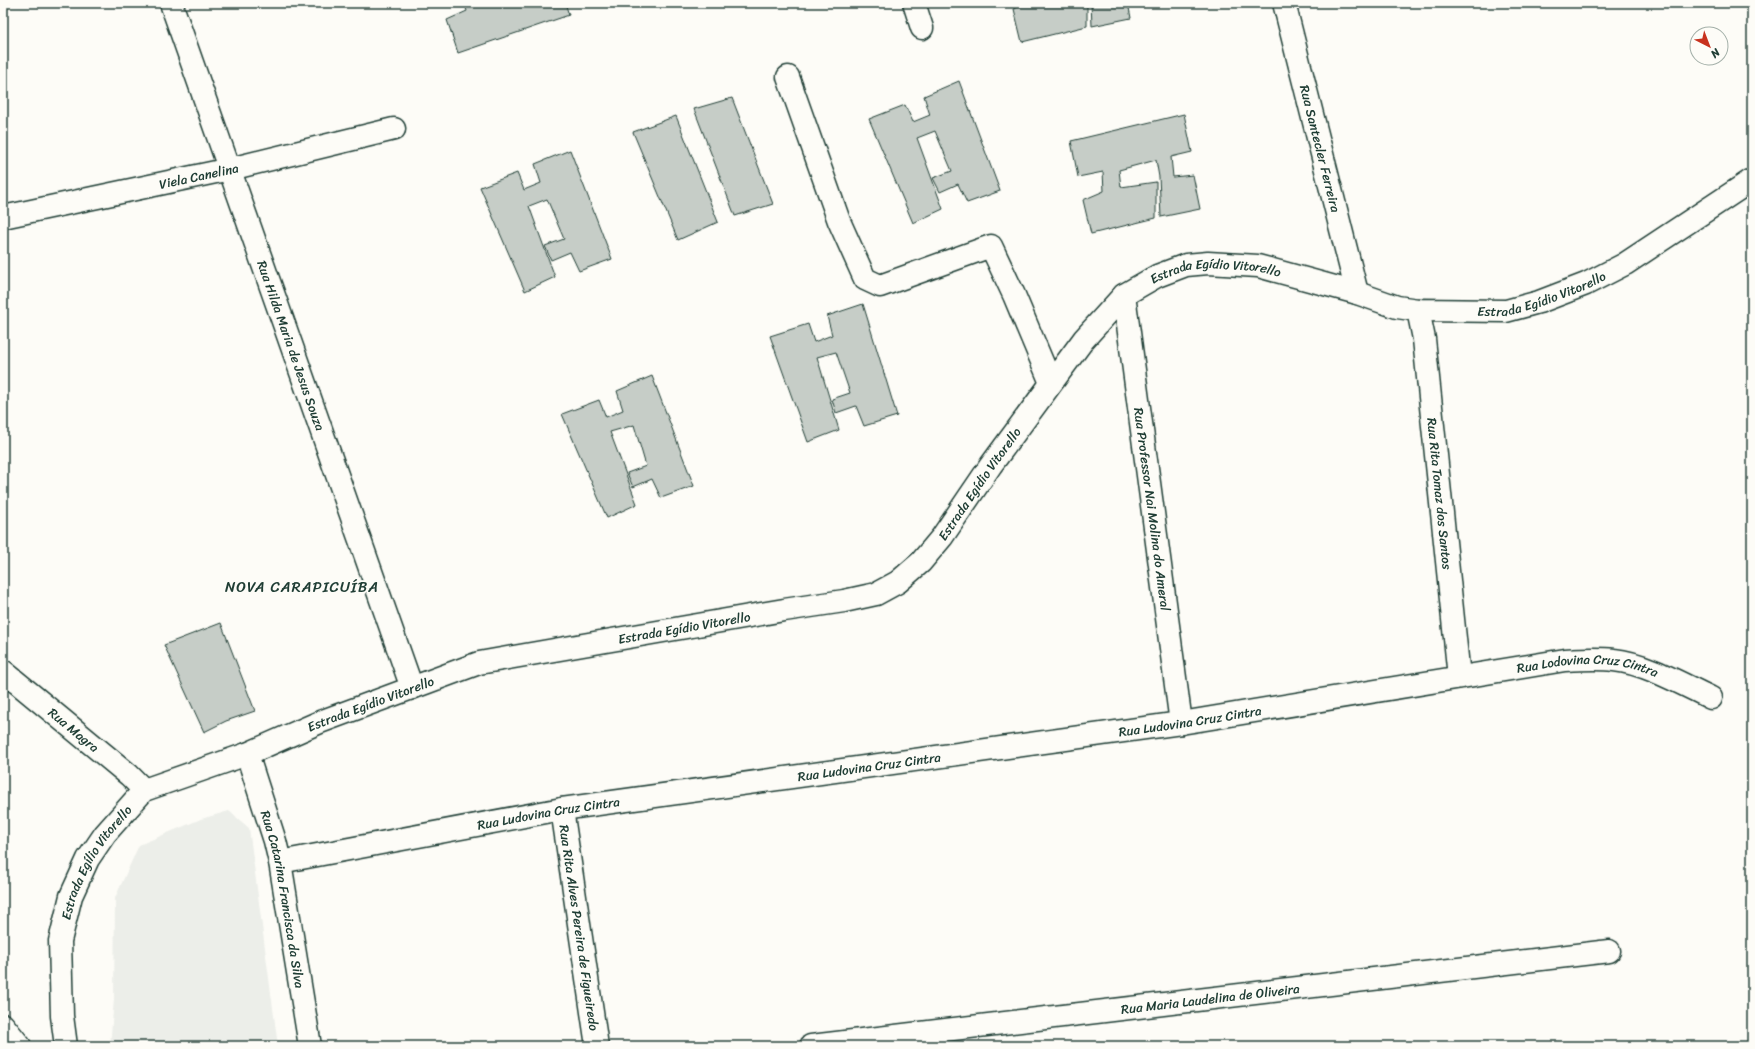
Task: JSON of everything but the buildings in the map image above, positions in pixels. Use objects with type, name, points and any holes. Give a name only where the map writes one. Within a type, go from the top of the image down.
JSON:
[{"type":"street","name":"Rua Hilda Maria de Jesus Souza","points":[[171,3],[412,688]]},
{"type":"street","points":[[914,3],[922,28]]},
{"type":"street","name":"Rua Santecler Ferreira","points":[[1284,3],[1357,293]]},
{"type":"street","points":[[788,77],[839,221],[865,279],[880,286],[991,246],[1014,295],[1051,383]]},
{"type":"street","name":"Viela Canelina","points":[[3,217],[230,169],[394,129]]},
{"type":"street","name":"Estrada Egídio Vitorello","points":[[144,790],[247,754],[320,722],[479,663],[746,616],[844,601],[876,594],[898,582],[921,562],[942,537],[991,465],[1084,338],[1124,295],[1156,276],[1186,265],[1208,263],[1258,266],[1357,293],[1397,307],[1418,310],[1506,311],[1539,302],[1586,284],[1625,264],[1752,180]]},
{"type":"street","name":"Rua Professor Nai Molina do Ameral","points":[[1124,295],[1181,723]]},
{"type":"street","name":"Rua Rita Tomaz dos Santos","points":[[1418,310],[1424,339],[1459,677]]},
{"type":"street","name":"Rua Lodovina Cruz Cintra","points":[[1459,677],[1565,660],[1615,660],[1665,676],[1711,698]]},
{"type":"street","name":"Rua Magra","points":[[3,671],[129,775],[144,790]]},
{"type":"street","name":"Rua Ludovina Cruz Cintra","points":[[280,862],[562,809],[1181,723],[1459,677]]},
{"type":"street","name":"Rua Catarina Francisca da Silva","points":[[247,754],[275,841],[280,862],[310,1046]]},
{"type":"street","name":"Estrada Egílio Vitorello","points":[[66,1046],[62,1016],[60,941],[70,896],[88,859],[105,834],[144,790]]},
{"type":"street","name":"Rua Rita Alves Pereira de Figueiredo","points":[[562,809],[597,1046]]},
{"type":"street","name":"Rua Maria Laudelina de Oliveira","points":[[811,1046],[1610,951]]},
{"type":"street","points":[[3,1025],[20,1046]]},
{"type":"shaded area","points":[[229,811],[249,828],[278,1046],[110,1046],[114,999],[115,898],[139,845],[201,819]]},
{"type":"district","name":"NOVA CARAPICUÍBA","points":[[302,587]]}]
